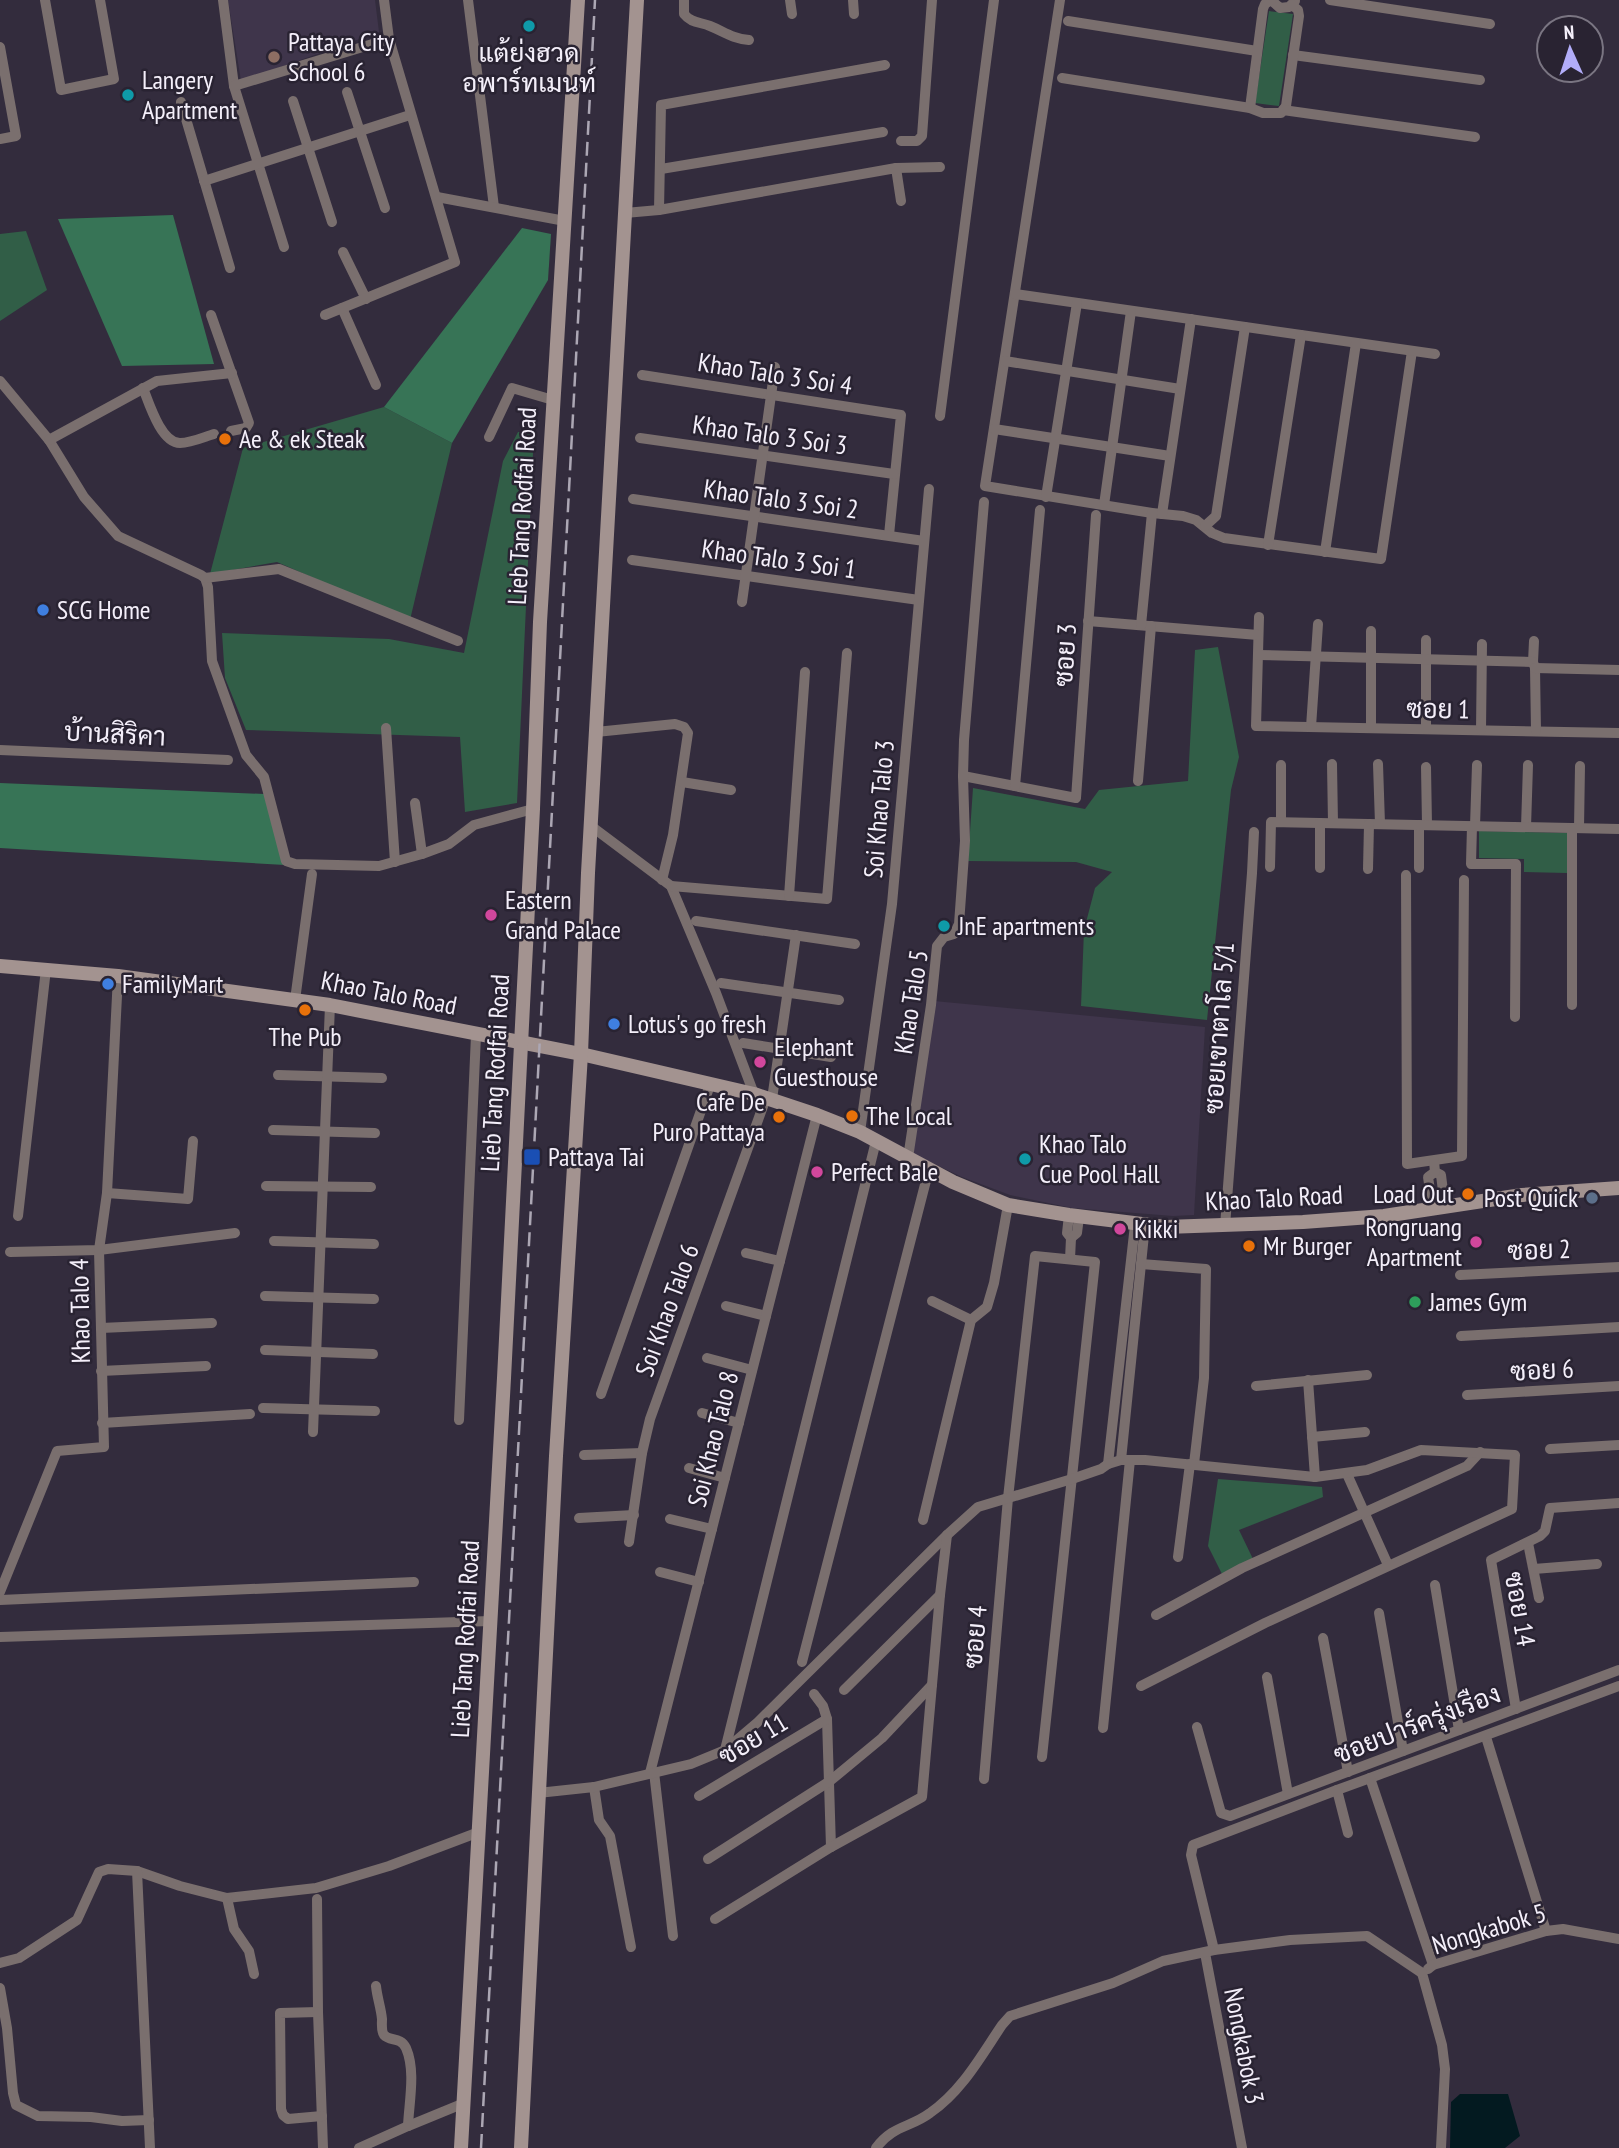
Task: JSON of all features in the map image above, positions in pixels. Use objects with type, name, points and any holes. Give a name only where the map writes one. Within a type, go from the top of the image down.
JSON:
[{"type":"street","points":[[45,0],[61,90],[114,79],[100,0]]},
{"type":"street","points":[[223,0],[234,86],[284,247]]},
{"type":"street","points":[[325,315],[455,261],[389,39],[384,0]]},
{"type":"street","points":[[468,0],[494,207]]},
{"type":"street","name":"Lieb Tang Rodfai Road","points":[[461,2148],[521,1043],[540,622],[578,0]]},
{"type":"street","points":[[521,2148],[538,1793],[637,0]]},
{"type":"street","points":[[684,0],[684,14],[688,19],[713,27],[729,36],[749,40]]},
{"type":"street","points":[[790,0],[792,14]]},
{"type":"street","points":[[853,0],[853,14]]},
{"type":"street","points":[[901,141],[917,141],[922,136],[932,0]]},
{"type":"street","points":[[940,415],[994,0]]},
{"type":"street","points":[[1060,0],[985,486],[1183,516],[1196,520],[1212,533],[1224,538],[1381,559],[1412,351]]},
{"type":"street","points":[[1062,78],[1250,108],[1263,113],[1281,113],[1286,106],[1299,16],[1294,2],[1280,8],[1271,0],[1263,9],[1250,108]]},
{"type":"street","points":[[1331,0],[1490,24]]},
{"type":"street","points":[[1068,21],[1257,51]]},
{"type":"street","points":[[234,86],[389,39]]},
{"type":"street","points":[[0,47],[16,136],[0,139]]},
{"type":"street","points":[[1293,55],[1480,80]]},
{"type":"street","points":[[659,210],[662,105],[885,65]]},
{"type":"street","points":[[347,92],[385,208]]},
{"type":"street","points":[[293,101],[332,222]]},
{"type":"street","points":[[181,102],[230,268]]},
{"type":"street","points":[[1283,110],[1475,137]]},
{"type":"street","points":[[204,181],[411,115]]},
{"type":"street","points":[[661,169],[883,132]]},
{"type":"street","points":[[625,213],[659,210],[896,168],[940,166]]},
{"type":"street","points":[[896,168],[901,201]]},
{"type":"street","points":[[437,197],[565,221]]},
{"type":"street","points":[[343,252],[366,299]]},
{"type":"street","points":[[1015,294],[1435,354]]},
{"type":"street","points":[[1046,497],[1077,303]]},
{"type":"street","points":[[342,308],[376,385]]},
{"type":"street","points":[[1104,505],[1130,311]]},
{"type":"street","points":[[211,315],[249,423],[246,428],[231,431]]},
{"type":"street","points":[[1139,781],[1146,626],[1157,514],[1171,456],[1191,319]]},
{"type":"street","points":[[1205,526],[1216,516],[1245,327]]},
{"type":"street","points":[[1268,545],[1301,335]]},
{"type":"street","points":[[1325,552],[1356,343]]},
{"type":"street","points":[[1005,360],[1180,389]]},
{"type":"street","points":[[742,602],[775,367]]},
{"type":"street","points":[[49,440],[157,381],[232,373]]},
{"type":"street","name":"Khao Talo 3 Soi 4","points":[[642,375],[901,415],[894,474]]},
{"type":"street","points":[[0,381],[49,440],[85,496],[118,536],[205,578],[208,587],[212,661],[246,755],[264,777],[286,861],[295,864],[379,866],[449,844],[474,825],[533,809]]},
{"type":"street","points":[[143,388],[158,425],[171,440],[181,443],[214,434]]},
{"type":"street","points":[[489,437],[512,388],[553,400]]},
{"type":"street","points":[[994,429],[1171,456]]},
{"type":"street","name":"Khao Talo 3 Soi 3","points":[[640,438],[894,474]]},
{"type":"street","points":[[889,535],[894,474]]},
{"type":"street","name":"Soi Khao Talo 3","points":[[860,1132],[892,904],[929,489]]},
{"type":"street","name":"Khao Talo 3 Soi 2","points":[[633,499],[924,541]]},
{"type":"street","name":"Khao Talo 5","points":[[908,1158],[932,1004],[937,947],[944,937],[954,934],[959,924],[965,841],[963,776],[984,502]]},
{"type":"street","points":[[963,776],[1015,786],[1040,509]]},
{"type":"street","name":"ซอย 3","points":[[1015,786],[1076,798],[1096,515]]},
{"type":"street","name":"Khao Talo 3 Soi 1","points":[[632,560],[919,600]]},
{"type":"street","points":[[205,578],[279,569],[458,641]]},
{"type":"street","points":[[1259,617],[1258,655],[1481,661],[1619,670]]},
{"type":"street","points":[[1088,621],[1258,635]]},
{"type":"street","points":[[1311,727],[1318,624]]},
{"type":"street","points":[[1371,631],[1371,728]]},
{"type":"street","points":[[1426,640],[1426,729]]},
{"type":"street","points":[[1534,641],[1536,731]]},
{"type":"street","points":[[1480,730],[1482,644]]},
{"type":"street","points":[[667,883],[827,899],[847,653]]},
{"type":"street","name":"ซอย 1","points":[[1258,655],[1256,726],[1619,733]]},
{"type":"street","points":[[789,896],[805,672]]},
{"type":"street","points":[[596,732],[675,724],[684,727],[688,733],[667,883]]},
{"type":"street","points":[[386,728],[395,862]]},
{"type":"street","name":"บ้านสิริคา","points":[[0,750],[228,760]]},
{"type":"street","points":[[1332,764],[1333,823]]},
{"type":"street","points":[[1368,869],[1378,764]]},
{"type":"street","points":[[1281,765],[1281,822]]},
{"type":"street","points":[[1477,765],[1471,864],[1516,864],[1515,1017]]},
{"type":"street","points":[[1525,827],[1528,765]]},
{"type":"street","points":[[1572,1005],[1580,766]]},
{"type":"street","points":[[1419,868],[1426,767]]},
{"type":"street","points":[[682,782],[731,790]]},
{"type":"street","points":[[415,803],[422,854]]},
{"type":"street","points":[[1270,867],[1270,822],[1619,829]]},
{"type":"street","points":[[1320,823],[1320,868]]},
{"type":"street","points":[[591,826],[667,883],[764,1097]]},
{"type":"street","name":"ซอยเขาตาโล 5/1","points":[[1225,1226],[1254,832]]},
{"type":"street","points":[[295,1000],[312,874]]},
{"type":"street","points":[[1406,875],[1407,1164],[1434,1166],[1462,1156],[1464,880]]},
{"type":"street","points":[[696,921],[855,944]]},
{"type":"street","name":"Soi Khao Talo 6","points":[[629,1542],[642,1453],[650,1419],[779,1049],[796,935]]},
{"type":"street","name":"Khao Talo Road","points":[[0,966],[118,976],[330,1005],[580,1054],[764,1097],[860,1132],[953,1182],[1008,1205],[1074,1216],[1166,1227],[1225,1226],[1370,1217],[1522,1195],[1619,1188]]},
{"type":"street","points":[[18,1216],[47,969]]},
{"type":"street","name":"Khao Talo 4","points":[[0,1592],[57,1451],[104,1447],[99,1250],[107,1193],[118,976]]},
{"type":"street","points":[[721,983],[839,1000]]},
{"type":"street","points":[[313,1432],[330,1005]]},
{"type":"street","points":[[459,1420],[476,1035]]},
{"type":"street","points":[[743,1044],[831,1057]]},
{"type":"street","points":[[278,1075],[382,1078]]},
{"type":"street","points":[[601,1394],[709,1085]]},
{"type":"street","name":"Soi Khao Talo 8","points":[[652,1773],[817,1115]]},
{"type":"street","points":[[273,1130],[375,1133]]},
{"type":"street","points":[[107,1193],[188,1199],[193,1141]]},
{"type":"street","points":[[725,1750],[876,1141]]},
{"type":"street","points":[[1434,1166],[1441,1175],[1439,1209]]},
{"type":"street","points":[[802,1662],[929,1169]]},
{"type":"street","points":[[266,1186],[371,1187]]},
{"type":"street","points":[[923,1520],[971,1320],[987,1307],[994,1283],[1008,1205]]},
{"type":"street","points":[[1042,1757],[1095,1262],[1070,1259],[1071,1238],[1077,1233],[1074,1216]]},
{"type":"street","points":[[1103,1728],[1141,1264],[1140,1225]]},
{"type":"street","points":[[1108,1464],[1140,1225]]},
{"type":"street","points":[[10,1252],[99,1250],[235,1233]]},
{"type":"street","points":[[274,1241],[374,1244]]},
{"type":"street","points":[[746,1253],[780,1261]]},
{"type":"street","name":"ซอย 4","points":[[984,1779],[1008,1498],[1035,1256],[1070,1259]]},
{"type":"street","points":[[1141,1264],[1206,1269],[1204,1378],[1178,1557]]},
{"type":"street","name":"ซอย 2","points":[[1460,1275],[1619,1267]]},
{"type":"street","points":[[265,1296],[374,1299]]},
{"type":"street","points":[[932,1301],[971,1320]]},
{"type":"street","points":[[726,1306],[766,1316]]},
{"type":"street","points":[[101,1328],[212,1323]]},
{"type":"street","points":[[1461,1336],[1619,1327]]},
{"type":"street","points":[[265,1350],[373,1354]]},
{"type":"street","points":[[707,1358],[752,1370]]},
{"type":"street","points":[[102,1370],[206,1366]]},
{"type":"street","points":[[1256,1386],[1367,1375]]},
{"type":"street","points":[[1308,1380],[1315,1477]]},
{"type":"street","name":"ซอย 6","points":[[1466,1395],[1619,1386]]},
{"type":"street","points":[[263,1408],[375,1411]]},
{"type":"street","points":[[702,1413],[739,1423]]},
{"type":"street","points":[[102,1423],[250,1414]]},
{"type":"street","points":[[1312,1437],[1365,1432]]},
{"type":"street","points":[[1550,1449],[1619,1445]]},
{"type":"street","points":[[538,1793],[594,1787],[691,1764],[725,1750],[758,1722],[978,1507],[1126,1460],[1315,1477],[1367,1470],[1421,1450],[1515,1455],[1512,1509],[1265,1623],[1141,1686]]},
{"type":"street","points":[[1156,1615],[1242,1568],[1467,1466],[1480,1452]]},
{"type":"street","points":[[584,1455],[642,1453]]},
{"type":"street","points":[[689,1468],[725,1478]]},
{"type":"street","points":[[1347,1474],[1388,1565]]},
{"type":"street","name":"ซอย 14","points":[[1516,1709],[1491,1560],[1545,1531],[1550,1508],[1619,1503]]},
{"type":"street","points":[[579,1518],[634,1515]]},
{"type":"street","points":[[670,1519],[712,1529]]},
{"type":"street","points":[[715,1919],[831,1847],[922,1797],[947,1535]]},
{"type":"street","points":[[1528,1542],[1539,1598]]},
{"type":"street","points":[[1534,1569],[1597,1564]]},
{"type":"street","points":[[660,1572],[699,1582]]},
{"type":"street","points":[[0,1600],[414,1582]]},
{"type":"street","points":[[1435,1585],[1459,1730]]},
{"type":"street","points":[[844,1690],[940,1595]]},
{"type":"street","points":[[1379,1612],[1403,1751]]},
{"type":"street","points":[[0,1637],[490,1621]]},
{"type":"street","points":[[1323,1638],[1348,1772]]},
{"type":"street","name":"ซอยปาร์ครุ่งเรือง","points":[[1197,1727],[1222,1813],[1230,1816],[1619,1670]]},
{"type":"street","points":[[1267,1677],[1288,1794]]},
{"type":"street","points":[[708,1859],[830,1781],[882,1738],[932,1685]]},
{"type":"street","points":[[1348,1833],[1337,1790],[1619,1686]]},
{"type":"street","points":[[814,1694],[823,1706],[827,1719],[831,1847]]},
{"type":"street","name":"ซอย 11","points":[[699,1796],[827,1719]]},
{"type":"street","points":[[1486,1737],[1546,1931]]},
{"type":"street","points":[[652,1773],[673,1936]]},
{"type":"street","points":[[1370,1778],[1433,1965]]},
{"type":"street","points":[[594,1787],[599,1820],[610,1836],[631,1947]]},
{"type":"street","name":"Nongkabok 3","points":[[1242,2148],[1191,1854],[1193,1845],[1337,1790]]},
{"type":"street","points":[[0,1963],[19,1958],[77,1920],[99,1872],[108,1869],[137,1871],[227,1898],[316,1888],[389,1866],[479,1832]]},
{"type":"street","points":[[137,1871],[150,2148]]},
{"type":"street","points":[[227,1898],[234,1929],[249,1951],[254,1974]]},
{"type":"street","points":[[317,1899],[323,2148]]},
{"type":"street","name":"Nongkabok 5","points":[[1441,2148],[1445,2070],[1442,2045],[1422,1973],[1433,1965],[1546,1931],[1563,1929],[1619,1939]]},
{"type":"street","points":[[876,2148],[885,2136],[929,2115],[960,2088],[1010,2016],[1113,1983],[1163,1961],[1209,1951],[1290,1940],[1367,1936],[1422,1973]]},
{"type":"street","points":[[376,1986],[383,2033],[401,2041],[408,2054],[411,2071],[408,2126]]},
{"type":"street","points":[[0,1988],[7,2028],[13,2100],[16,2105],[38,2116],[149,2120]]},
{"type":"street","points":[[318,2012],[280,2013],[281,2109],[288,2119],[322,2116]]},
{"type":"street","points":[[359,2148],[464,2103]]},
{"type":"shaded area","name":"Pattaya City School 6","points":[[228,0],[375,0],[379,32],[241,81]]},
{"type":"shaded area","points":[[934,1001],[1205,1027],[1194,1215],[1173,1216],[1072,1208],[1010,1195],[962,1177],[913,1154]]},
{"type":"green space","points":[[1269,11],[1293,14],[1279,106],[1255,103]]},
{"type":"green space","points":[[173,215],[214,364],[122,366],[58,219]]},
{"type":"green space","points":[[522,228],[551,234],[548,280],[452,443],[384,407]]},
{"type":"green space","points":[[26,231],[47,290],[0,321],[0,234]]},
{"type":"green space","points":[[384,407],[452,443],[410,620],[277,562],[210,574],[243,448]]},
{"type":"green space","points":[[534,431],[517,803],[465,812],[460,737],[246,730],[225,678],[222,633],[389,639],[464,653],[503,461],[518,432]]},
{"type":"green space","points":[[1218,647],[1239,757],[1231,790],[1207,1020],[1081,1006],[1084,930],[1095,888],[1112,872],[1076,862],[968,861],[973,788],[1085,809],[1099,790],[1188,781],[1195,650]]},
{"type":"green space","points":[[0,783],[264,794],[285,865],[0,848]]},
{"type":"green space","points":[[1479,831],[1568,833],[1567,873],[1524,872],[1524,859],[1479,858]]},
{"type":"green space","points":[[1218,1479],[1322,1487],[1323,1497],[1239,1530],[1253,1559],[1222,1574],[1208,1546]]},
{"type":"water","points":[[1460,2094],[1508,2094],[1520,2136],[1505,2148],[1450,2148],[1451,2102]]},
{"type":"railway","points":[[481,2148],[595,0]]},
{"type":"place","name":"แต้ย่งฮวด อพาร์ทเมนท์","points":[[529,26]]},
{"type":"place","name":"Pattaya City School 6","points":[[274,57]]},
{"type":"place","name":"Langery Apartment","points":[[128,95]]},
{"type":"place","name":"Ae & ek Steak","points":[[225,439]]},
{"type":"place","name":"SCG Home","points":[[43,610]]},
{"type":"place","name":"Eastern Grand Palace","points":[[491,915]]},
{"type":"place","name":"JnE apartments","points":[[944,926]]},
{"type":"place","name":"FamilyMart","points":[[108,984]]},
{"type":"place","name":"The Pub","points":[[305,1010]]},
{"type":"place","name":"Lotus's go fresh","points":[[614,1024]]},
{"type":"place","name":"Elephant Guesthouse","points":[[760,1062]]},
{"type":"place","name":"The Local","points":[[852,1116]]},
{"type":"place","name":"Cafe De Puro Pattaya","points":[[779,1117]]},
{"type":"place","name":"Pattaya Tai","points":[[532,1157]]},
{"type":"place","name":"Khao Talo Cue Pool Hall","points":[[1025,1159]]},
{"type":"place","name":"Perfect Bale","points":[[817,1172]]},
{"type":"place","name":"Load Out","points":[[1468,1194]]},
{"type":"place","name":"Post Quick","points":[[1592,1198]]},
{"type":"place","name":"Kikki","points":[[1120,1229]]},
{"type":"place","name":"Rongruang Apartment","points":[[1476,1242]]},
{"type":"place","name":"Mr Burger","points":[[1249,1246]]},
{"type":"place","name":"James Gym","points":[[1415,1302]]}]
